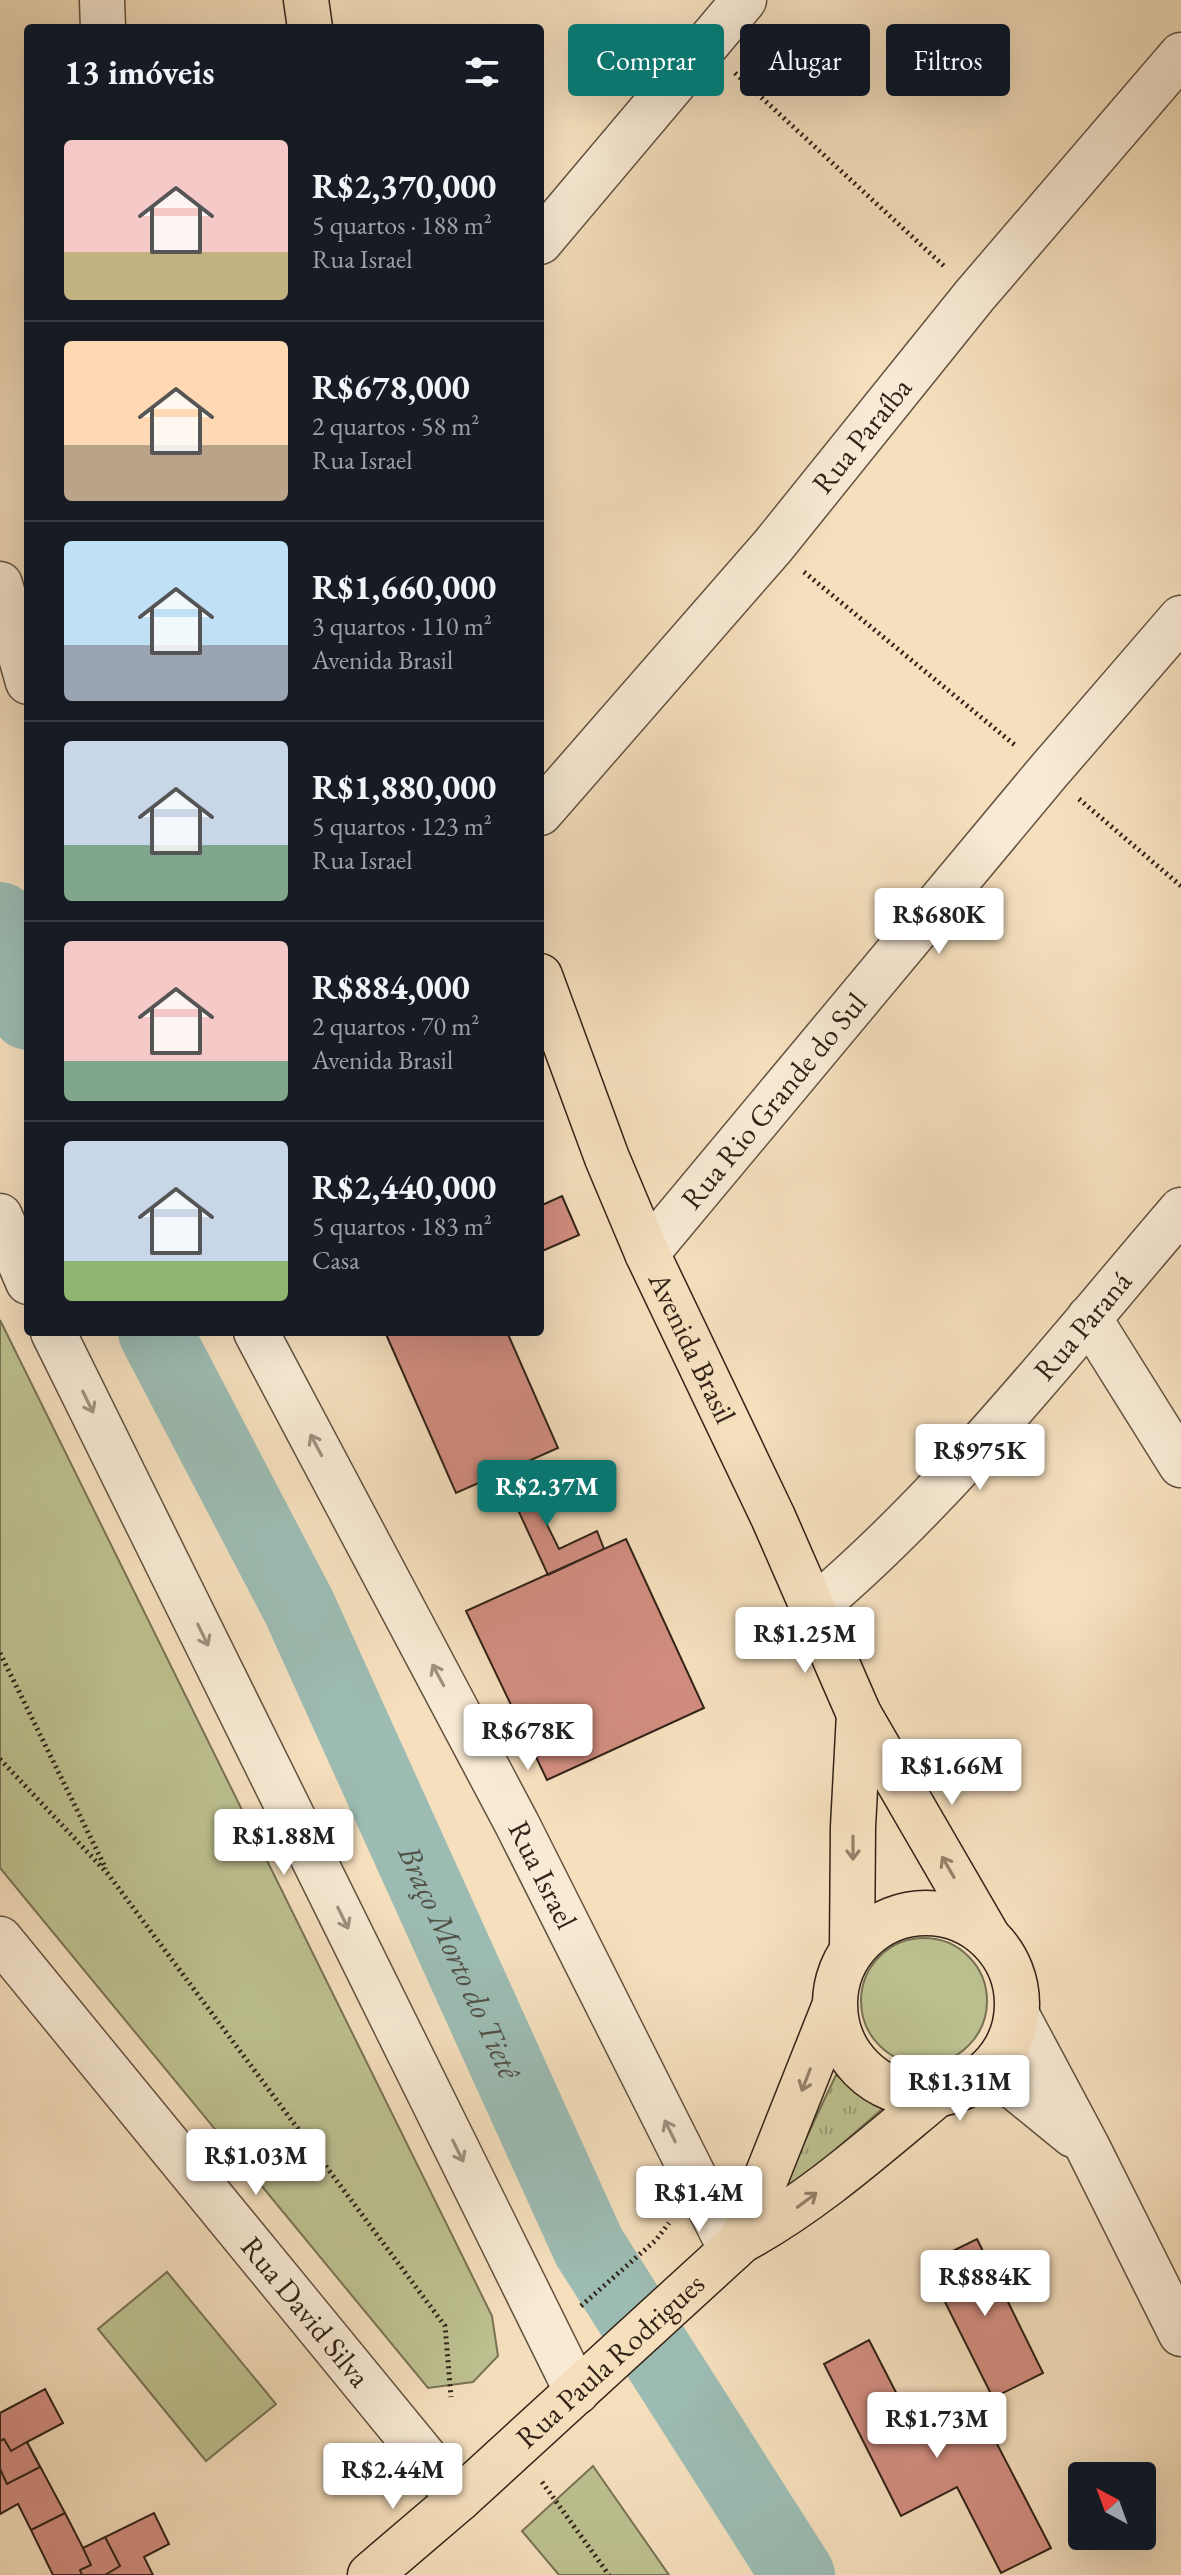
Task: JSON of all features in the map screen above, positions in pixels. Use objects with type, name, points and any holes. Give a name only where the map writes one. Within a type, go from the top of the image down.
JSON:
[{"type":"main road","points":[[306,0],[309,24]]},
{"type":"main road","name":"Avenida Brasil","points":[[544,987],[607,1158],[647,1253],[814,1608],[859,1714],[987,1935]]},
{"type":"main road","name":"Avenida Brasil","points":[[852,1950],[853,1827],[859,1714]]},
{"type":"main road","points":[[931,1912],[961,1919],[987,1935],[1005,1958],[1016,1985],[1017,2015],[1008,2045],[991,2068],[967,2086],[938,2094],[907,2093],[879,2083],[856,2063],[840,2037],[834,2007],[838,1977],[852,1950],[873,1929],[901,1915],[931,1912]]},
{"type":"main road","name":"Rua Paula Rodrigues","points":[[725,2256],[834,2007]]},
{"type":"main road","name":"Rua Paula Rodrigues","points":[[370,2575],[459,2499],[725,2256],[826,2186],[938,2094]]},
{"type":"street","points":[[102,0],[103,24]]},
{"type":"street","points":[[723,24],[744,0]]},
{"type":"street","name":"Rua Paraíba","points":[[544,808],[773,546],[975,295],[1181,55]]},
{"type":"street","points":[[544,237],[662,96]]},
{"type":"street","points":[[0,584],[24,668]]},
{"type":"street","name":"Rua Rio Grande do Sul","points":[[647,1253],[1048,772],[1181,618]]},
{"type":"street","name":"Rua Paraná","points":[[814,1608],[884,1545],[999,1422],[1181,1210]]},
{"type":"street","points":[[0,1216],[24,1273]]},
{"type":"street","points":[[1089,1318],[1181,1465]]},
{"type":"street","points":[[55,1336],[577,2392]]},
{"type":"street","name":"Rua Israel","points":[[259,1336],[517,1824],[725,2256]]},
{"type":"street","name":"Rua David Silva","points":[[0,1939],[459,2499]]},
{"type":"street","points":[[1017,2015],[1087,2146],[1169,2281],[1181,2334]]},
{"type":"street","points":[[991,2068],[1087,2146]]},
{"type":"path","points":[[724,63],[975,295]]},
{"type":"path","points":[[773,546],[1048,772],[1181,886]]},
{"type":"path","points":[[0,1653],[108,1874]]},
{"type":"path","points":[[0,1759],[108,1874],[445,2326],[451,2397]]},
{"type":"path","points":[[573,2313],[656,2240]]},
{"type":"path","points":[[542,2482],[609,2575]]},
{"type":"green space","points":[[0,1320],[492,2316],[498,2356],[473,2382],[428,2388],[0,1868]]},
{"type":"green space","points":[[924,1938],[948,1942],[969,1956],[983,1977],[987,2001],[983,2025],[969,2046],[948,2060],[924,2064],[900,2060],[879,2046],[865,2025],[861,2001],[865,1977],[879,1956],[900,1942]]},
{"type":"green space","points":[[836,2075],[888,2104],[777,2200]]},
{"type":"green space","points":[[167,2272],[276,2404],[206,2461],[98,2329]]},
{"type":"green space","points":[[593,2466],[669,2575],[559,2575],[522,2531]]},
{"type":"building","points":[[562,1196],[579,1235],[544,1250],[544,1204]]},
{"type":"building","points":[[387,1336],[509,1336],[558,1448],[456,1493]]},
{"type":"building","points":[[518,1466],[559,1549],[597,1531],[604,1549],[548,1575],[501,1473]]},
{"type":"building","points":[[626,1539],[704,1708],[547,1780],[466,1611]]},
{"type":"building","points":[[977,2239],[1043,2373],[993,2398],[926,2264]]},
{"type":"building","points":[[869,2340],[922,2443],[981,2413],[1051,2548],[1001,2573],[957,2487],[901,2516],[824,2364]]},
{"type":"building","points":[[45,2389],[63,2423],[27,2442],[65,2513],[31,2530],[18,2504],[0,2514],[0,2413]]},
{"type":"building","points":[[4,2439],[11,2451],[27,2442],[40,2467],[7,2484],[0,2469],[0,2441]]},
{"type":"building","points":[[65,2513],[83,2548],[154,2513],[169,2544],[144,2557],[153,2575],[53,2575],[31,2530]]},
{"type":"building","points":[[105,2537],[120,2566],[105,2575],[82,2575],[80,2570],[91,2565],[83,2548]]},
{"type":"waterway","name":"Braço Morto do Tietê","points":[[0,919],[24,1000]]},
{"type":"waterway","name":"Braço Morto do Tietê","points":[[157,1336],[299,1607],[589,2247],[798,2575]]}]
